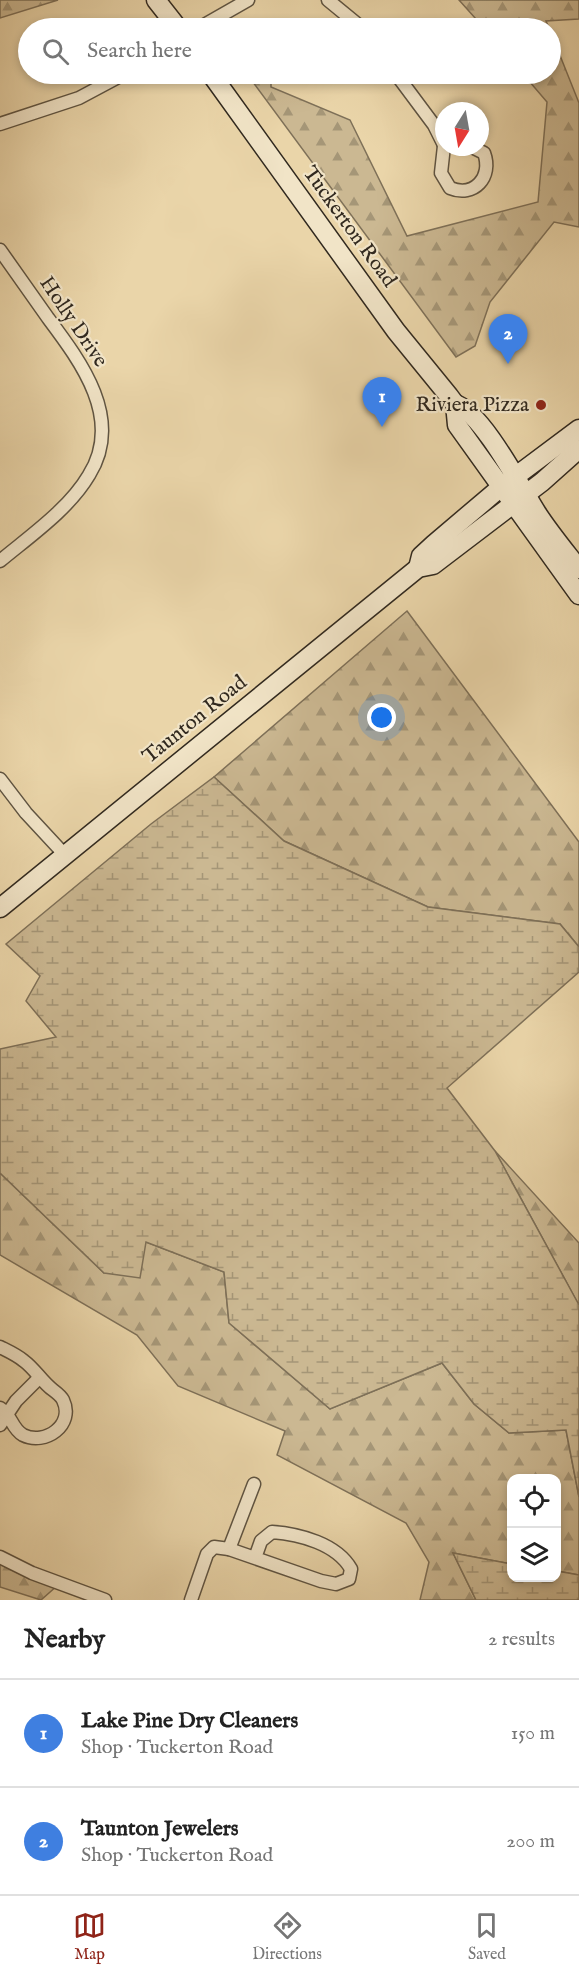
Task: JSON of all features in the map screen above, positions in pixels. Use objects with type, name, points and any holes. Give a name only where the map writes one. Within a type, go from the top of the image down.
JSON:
[{"type":"main road","points":[[156,0],[170,18]]},
{"type":"main road","name":"Tuckerton Road","points":[[218,84],[396,331],[454,404],[464,407],[471,416],[508,482],[579,595]]},
{"type":"main road","name":"Taunton Road","points":[[418,568],[421,556],[508,482],[579,429]]},
{"type":"main road","name":"Taunton Road","points":[[0,908],[418,568],[433,565],[520,499],[579,449]]},
{"type":"main road","name":"Tuckerton Road","points":[[520,499],[537,512],[579,569]]},
{"type":"street","points":[[216,18],[248,0]]},
{"type":"street","points":[[328,0],[350,18]]},
{"type":"street","points":[[0,124],[79,98],[105,84]]},
{"type":"street","points":[[403,84],[435,127]]},
{"type":"street","points":[[443,156],[441,173],[450,188],[462,191],[476,188],[488,169],[485,156]]},
{"type":"street","name":"Holly Drive","points":[[0,250],[79,358],[98,401],[101,423],[96,462],[82,486],[0,561]]},
{"type":"street","points":[[0,778],[26,813],[64,854]]},
{"type":"street","points":[[0,1347],[25,1362],[64,1402],[65,1412],[59,1429],[52,1435],[34,1439],[15,1430],[4,1410]]},
{"type":"street","points":[[0,1425],[4,1410],[39,1378]]},
{"type":"street","points":[[229,1549],[254,1484]]},
{"type":"street","points":[[191,1600],[207,1554],[214,1547],[229,1549],[255,1558],[336,1584],[349,1579],[351,1569],[344,1556],[291,1534],[272,1532],[261,1541],[255,1558]]},
{"type":"street","points":[[0,1557],[73,1594],[105,1600]]},
{"type":"green space","points":[[0,0],[58,0],[0,18]]},
{"type":"green space","points":[[459,0],[579,0],[579,19],[475,18]]},
{"type":"green space","points":[[561,58],[579,103],[579,227],[554,222],[490,302],[475,346],[456,357],[254,84],[271,84],[271,87],[350,120],[407,236],[538,202],[547,102],[532,84],[561,84]]},
{"type":"green space","points":[[407,611],[579,842],[579,947],[560,924],[428,907],[284,841],[214,777]]},
{"type":"green space","points":[[214,777],[284,841],[428,907],[560,924],[579,947],[579,972],[447,1088],[495,1151],[579,1305],[579,1497],[566,1430],[509,1433],[474,1404],[442,1363],[330,1409],[229,1323],[224,1272],[146,1242],[140,1278],[104,1273],[0,1173],[0,1049],[56,1037],[26,1001],[40,976],[6,944],[151,824]]},
{"type":"green space","points":[[495,1151],[579,1243],[579,1305],[575,1298]]},
{"type":"green space","points":[[0,1173],[104,1273],[146,1242],[224,1272],[229,1323],[330,1409],[442,1363],[474,1404],[509,1433],[566,1430],[579,1497],[579,1575],[561,1572],[561,1474],[507,1474],[507,1563],[453,1553],[476,1600],[420,1600],[429,1562],[406,1523],[277,1455],[285,1431],[178,1386],[137,1335],[0,1255]]},
{"type":"green space","points":[[453,1553],[507,1563],[507,1582],[561,1582],[561,1572],[579,1575],[579,1600],[476,1600]]},
{"type":"green space","points":[[0,1556],[58,1585],[41,1600],[0,1587]]},
{"type":"place","name":"Taunton Jewelers","points":[[508,364]]},
{"type":"place","name":"Riviera Pizza","points":[[541,405]]},
{"type":"place","name":"Lake Pine Dry Cleaners","points":[[382,427]]}]
